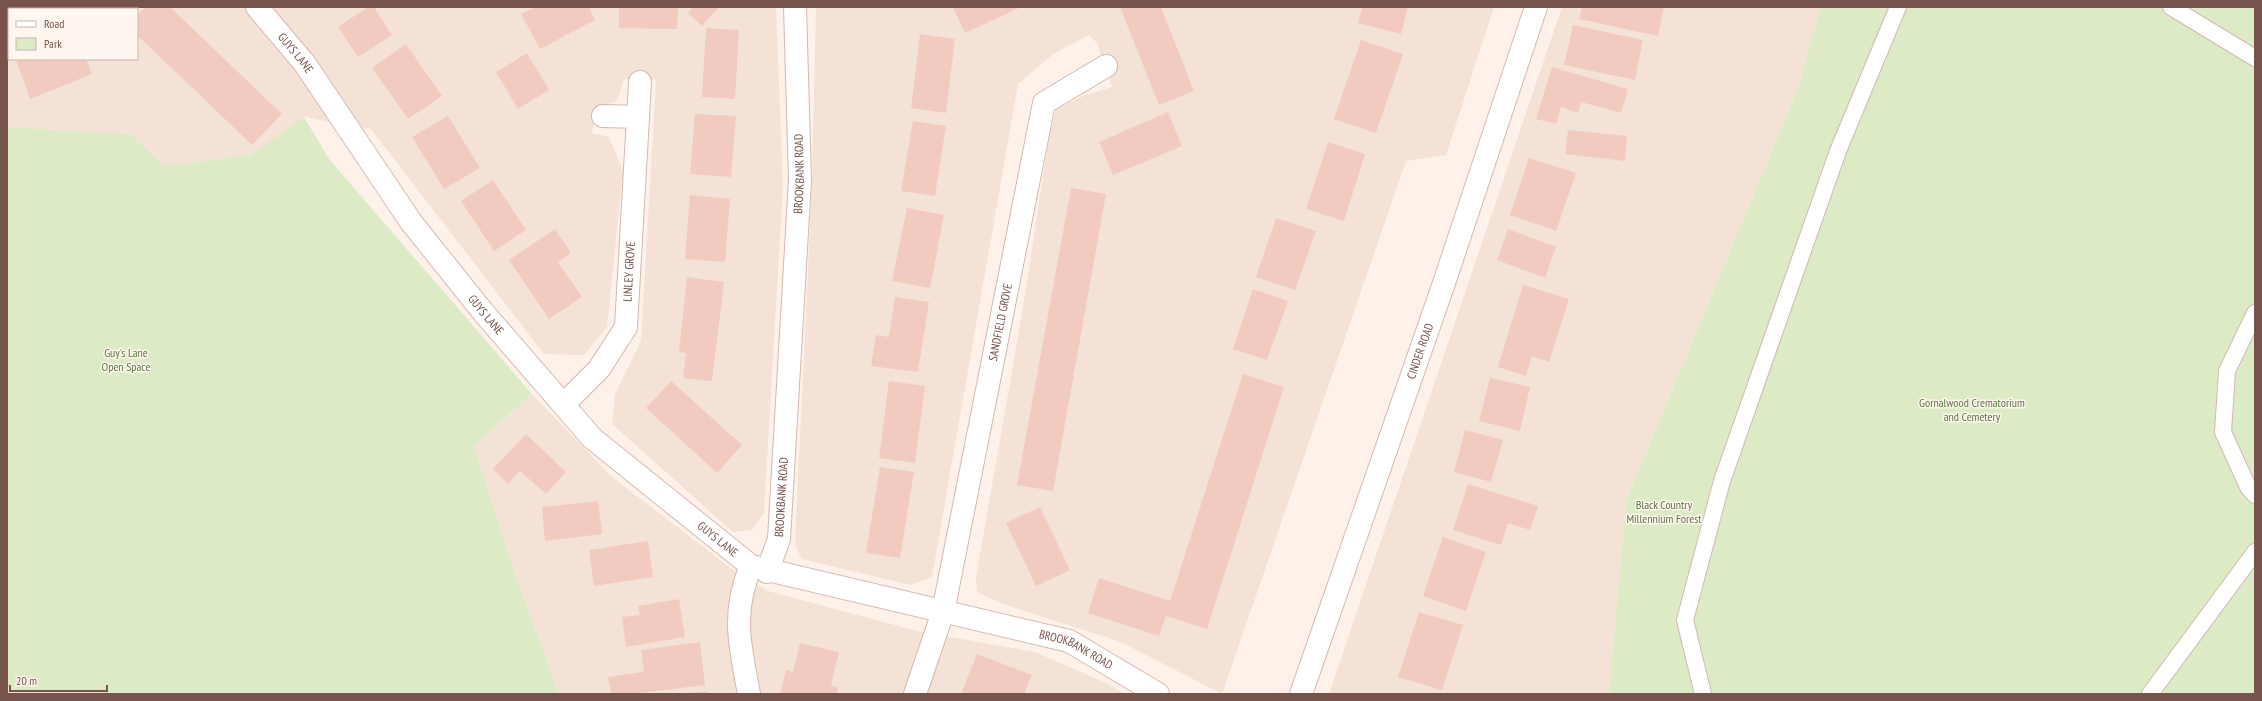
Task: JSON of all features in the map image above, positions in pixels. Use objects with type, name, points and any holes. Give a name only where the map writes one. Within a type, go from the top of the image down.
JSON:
[{"type":"street","name":"GUYS LANE","points":[[257,7],[305,64],[411,222],[483,312],[592,438],[759,569]]},
{"type":"street","name":"BROOKBANK ROAD","points":[[795,7],[800,180],[779,539],[759,569],[1069,641],[1158,694]]},
{"type":"street","name":"CINDER ROAD","points":[[1301,694],[1440,294],[1536,7]]},
{"type":"street","name":"SANDFIELD GROVE","points":[[915,694],[943,612],[1044,103],[1106,66]]},
{"type":"street","name":"LINLEY GROVE","points":[[564,404],[600,369],[626,326],[640,82]]},
{"type":"street","points":[[603,116],[638,117]]},
{"type":"street","points":[[749,694],[738,638],[742,588],[759,569]]},
{"type":"lane","points":[[1703,694],[1685,620],[1722,481],[1838,152],[1898,7]]},
{"type":"lane","points":[[2171,7],[2255,58]]},
{"type":"lane","points":[[2255,313],[2227,371],[2223,432],[2248,487],[2255,495]]},
{"type":"lane","points":[[2150,694],[2255,552]]},
{"type":"shaded area","points":[[7,7],[776,7],[783,186],[764,513],[752,530],[733,532],[612,424],[615,394],[641,341],[656,80],[624,79],[617,101],[598,106],[592,133],[609,137],[623,171],[607,327],[584,355],[544,354],[371,129],[304,117],[251,155],[164,166],[131,134],[7,127]]},
{"type":"shaded area","points":[[816,7],[1494,7],[1446,155],[1406,161],[1222,694],[1121,642],[1003,604],[977,592],[976,577],[1022,314],[1049,137],[1056,110],[1083,96],[1112,87],[1097,43],[1089,35],[1053,54],[1018,84],[932,577],[910,585],[802,559],[795,545],[812,183]]},
{"type":"shaded area","points":[[1562,7],[1820,7],[1801,81],[1626,501],[1609,694],[1329,694]]},
{"type":"shaded area","points":[[532,394],[612,477],[736,572],[768,591],[921,632],[1035,652],[1106,683],[1124,694],[559,694],[513,568],[474,446]]},
{"type":"green space","name":"Gornalwood Crematorium and Cemetery","points":[[1820,7],[2255,7],[2255,694],[1609,694],[1626,501],[1801,81]]},
{"type":"green space","name":"Guy's Lane Open Space","points":[[304,117],[329,159],[532,394],[474,446],[513,568],[559,694],[7,694],[7,127],[131,134],[164,166],[250,155]]},
{"type":"building","points":[[146,7],[170,7],[282,114],[252,145],[138,36],[138,15]]},
{"type":"building","points":[[368,7],[374,7],[392,35],[358,57],[338,27]]},
{"type":"building","points":[[536,7],[589,7],[595,20],[540,49],[521,14]]},
{"type":"building","points":[[619,7],[678,7],[677,29],[619,28]]},
{"type":"building","points":[[693,7],[719,7],[702,26],[688,13]]},
{"type":"building","points":[[953,7],[1021,7],[965,33]]},
{"type":"building","points":[[1120,7],[1161,7],[1194,91],[1159,105]]},
{"type":"building","points":[[1362,7],[1408,7],[1401,34],[1358,23]]},
{"type":"building","points":[[1582,7],[1664,7],[1658,36],[1579,19]]},
{"type":"building","points":[[1573,25],[1643,40],[1635,80],[1564,65]]},
{"type":"building","points":[[706,28],[739,30],[735,99],[702,97]]},
{"type":"building","points":[[920,34],[955,39],[946,113],[911,108]]},
{"type":"building","points":[[1361,40],[1403,54],[1376,133],[1334,119]]},
{"type":"building","points":[[406,44],[442,96],[408,119],[372,68]]},
{"type":"building","points":[[527,53],[549,90],[518,109],[496,72]]},
{"type":"building","points":[[16,60],[86,60],[92,74],[30,99]]},
{"type":"building","points":[[1552,67],[1628,89],[1621,113],[1581,102],[1578,113],[1561,107],[1556,124],[1536,119]]},
{"type":"building","points":[[1168,112],[1182,146],[1113,175],[1099,142]]},
{"type":"building","points":[[695,114],[736,116],[731,177],[690,174]]},
{"type":"building","points":[[448,116],[480,168],[444,189],[412,137]]},
{"type":"building","points":[[913,121],[946,126],[935,196],[901,191]]},
{"type":"building","points":[[1568,130],[1627,136],[1625,161],[1565,154]]},
{"type":"building","points":[[1328,142],[1365,154],[1344,221],[1306,209]]},
{"type":"building","points":[[1529,158],[1576,173],[1556,231],[1510,215]]},
{"type":"building","points":[[493,180],[526,230],[494,251],[461,201]]},
{"type":"building","points":[[1071,188],[1106,194],[1053,491],[1017,485]]},
{"type":"building","points":[[690,195],[730,199],[725,262],[685,259]]},
{"type":"building","points":[[907,208],[944,215],[930,288],[892,281]]},
{"type":"building","points":[[1276,218],[1316,231],[1295,290],[1256,277]]},
{"type":"building","points":[[555,229],[571,253],[558,262],[582,297],[549,319],[509,260]]},
{"type":"building","points":[[1508,229],[1556,247],[1545,278],[1497,260]]},
{"type":"building","points":[[687,277],[724,282],[712,381],[683,378],[686,353],[679,352]]},
{"type":"building","points":[[1523,285],[1569,299],[1549,362],[1532,356],[1526,376],[1498,367]]},
{"type":"building","points":[[1253,289],[1288,301],[1267,360],[1233,349]]},
{"type":"building","points":[[895,297],[929,302],[918,372],[871,366],[876,335],[889,337]]},
{"type":"building","points":[[1243,374],[1284,387],[1207,629],[1166,616],[1159,636],[1088,613],[1099,578],[1170,601]]},
{"type":"building","points":[[1490,378],[1530,387],[1520,431],[1479,421]]},
{"type":"building","points":[[671,381],[742,445],[717,473],[646,408]]},
{"type":"building","points":[[889,381],[925,386],[915,463],[879,458]]},
{"type":"building","points":[[1465,430],[1503,440],[1491,482],[1454,472]]},
{"type":"building","points":[[526,434],[566,472],[546,494],[520,471],[508,484],[493,469]]},
{"type":"building","points":[[880,467],[914,472],[900,558],[866,553]]},
{"type":"building","points":[[1468,484],[1538,506],[1530,530],[1508,523],[1501,545],[1453,530]]},
{"type":"building","points":[[598,501],[602,534],[545,541],[542,507]]},
{"type":"building","points":[[1040,507],[1070,570],[1036,586],[1006,523]]},
{"type":"building","points":[[1443,537],[1486,552],[1466,611],[1423,596]]},
{"type":"building","points":[[648,541],[653,577],[594,586],[589,550]]},
{"type":"building","points":[[679,599],[685,637],[626,647],[622,617],[640,615],[638,606]]},
{"type":"building","points":[[1419,612],[1463,625],[1442,690],[1398,677]]},
{"type":"building","points":[[700,642],[705,685],[632,694],[611,694],[608,677],[644,672],[641,650]]},
{"type":"building","points":[[800,643],[839,652],[831,685],[838,687],[837,694],[780,694],[786,670],[793,672]]},
{"type":"building","points":[[977,654],[1032,675],[1024,694],[961,694]]},
{"type":"building","points":[[707,691],[707,694],[689,694],[689,693]]},
{"type":"park label","name":"Black Country Millennium Forest","points":[[1664,512]]}]
